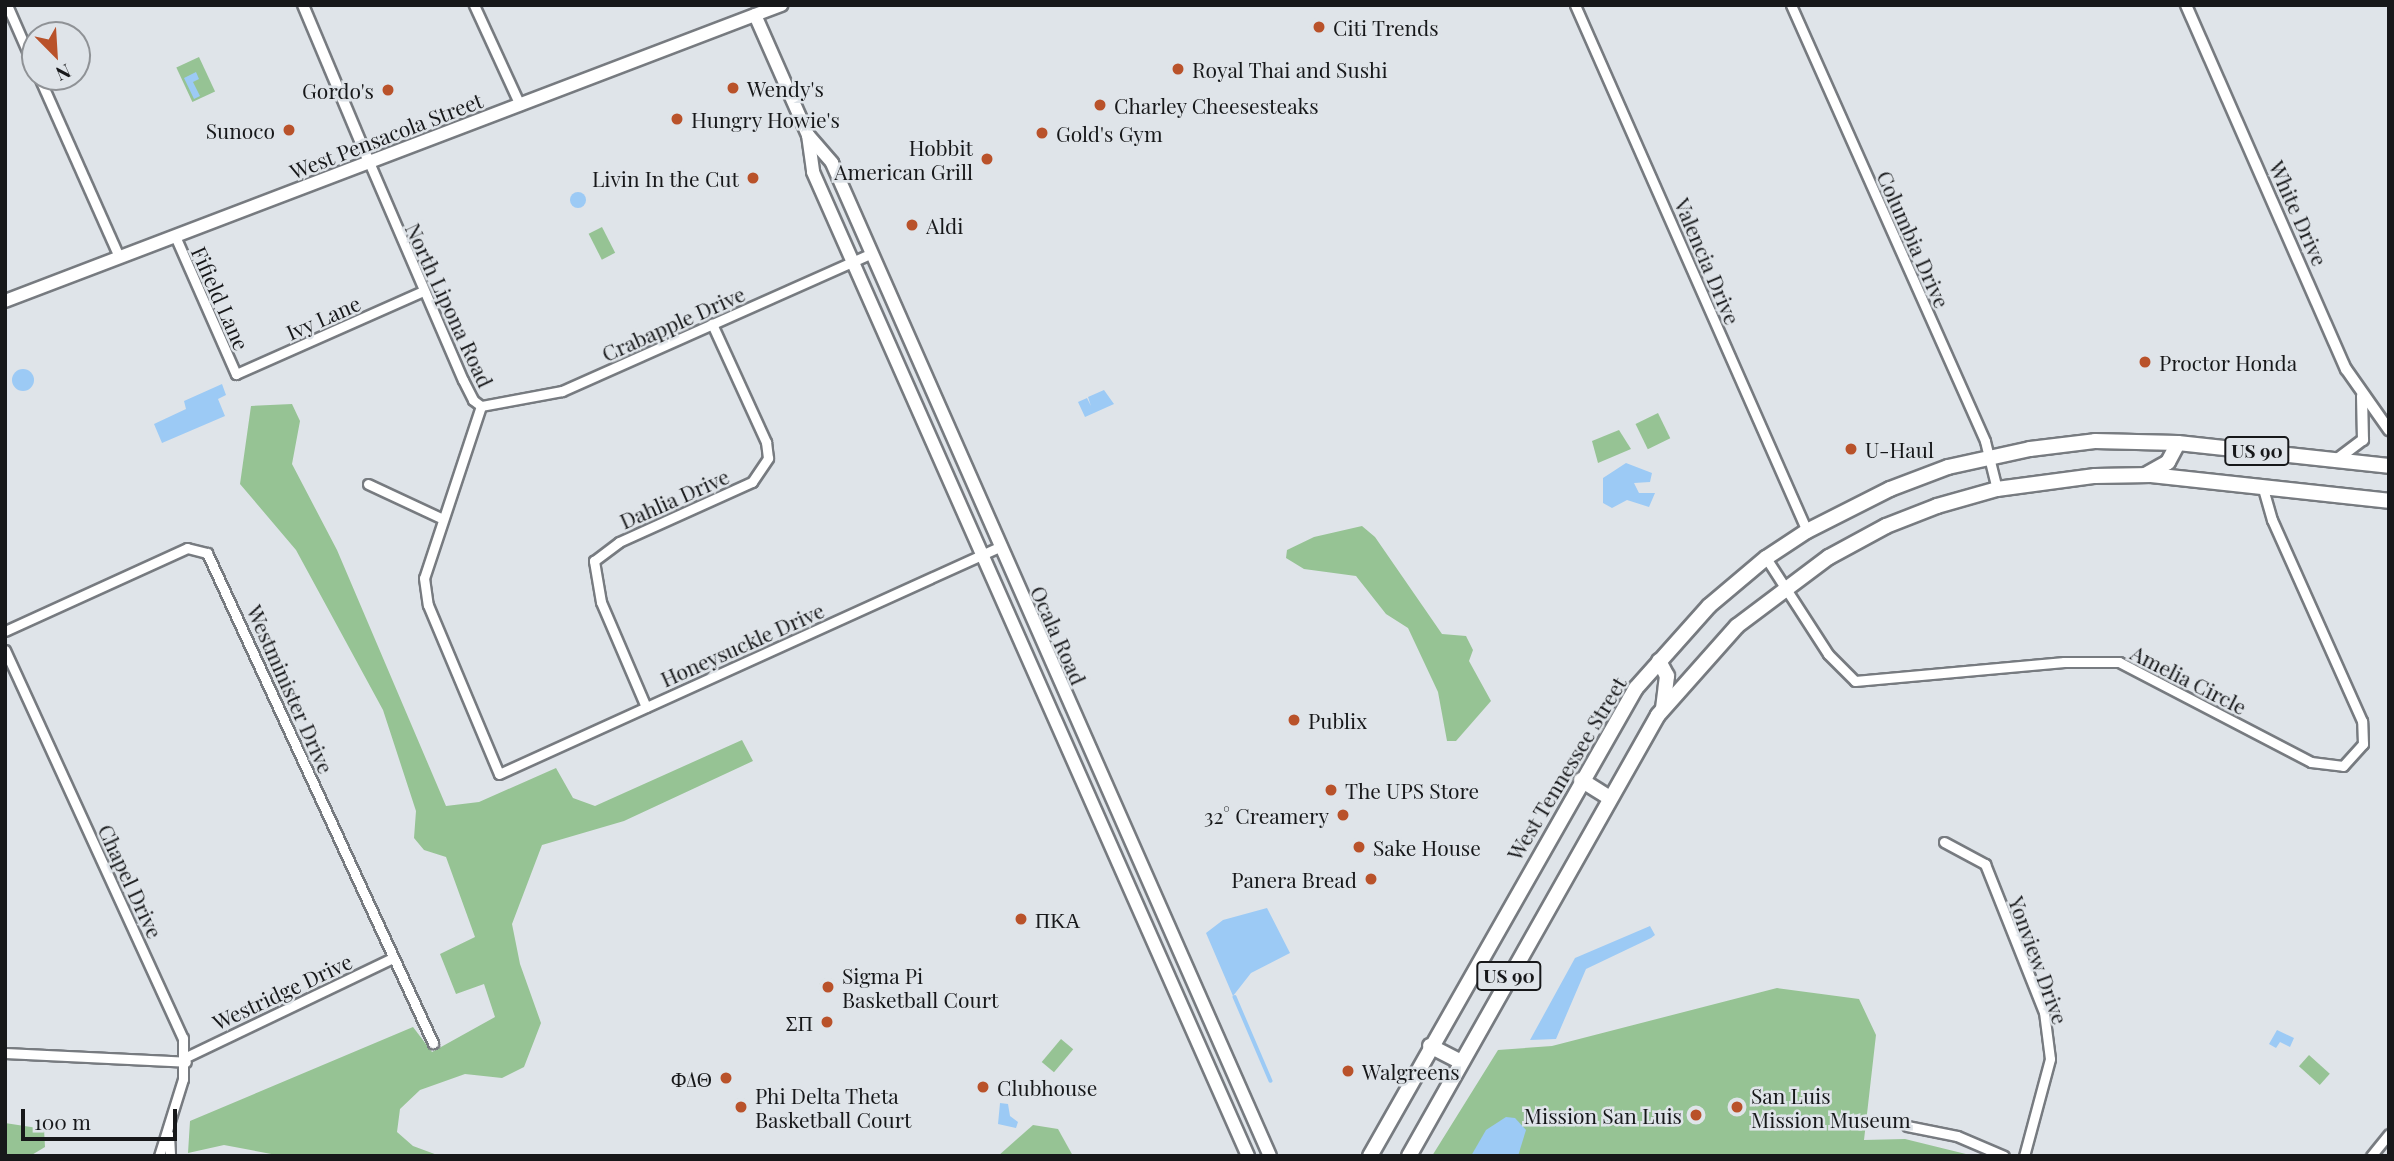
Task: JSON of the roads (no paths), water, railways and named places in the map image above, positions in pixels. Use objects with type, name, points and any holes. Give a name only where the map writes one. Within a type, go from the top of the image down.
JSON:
[{"type":"main road","name":"West Pensacola Street","points":[[5,301],[520,105],[753,10],[780,5]]},
{"type":"main road","name":"Ocala Road","points":[[753,10],[808,135],[813,172],[1248,1156]]},
{"type":"main road","name":"Ocala Road","points":[[808,135],[832,163],[1269,1156]]},
{"type":"main road","name":"West Tennessee Street","points":[[1370,1156],[1581,780],[1636,688],[1709,606],[1766,558],[1807,531],[1889,489],[1989,457],[2095,441],[2178,443],[2389,466]]},
{"type":"main road","points":[[2143,475],[2168,462],[2178,443]]},
{"type":"main road","name":"US 90","points":[[1409,1156],[1608,797],[1663,709],[1737,626],[1786,587],[1886,526],[1997,489],[2095,476],[2143,475],[2389,501]]},
{"type":"main road","points":[[1658,661],[1667,676],[1663,709]]},
{"type":"main road","points":[[1581,780],[1608,797]]},
{"type":"main road","points":[[1430,1046],[1461,1062]]},
{"type":"street","points":[[7,5],[21,37]]},
{"type":"street","points":[[303,5],[369,162]]},
{"type":"street","points":[[474,5],[520,105]]},
{"type":"street","name":"Valencia Drive","points":[[1575,5],[1807,531]]},
{"type":"street","name":"Columbia Drive","points":[[1791,5],[1989,457],[1997,489]]},
{"type":"street","name":"White Drive","points":[[2186,5],[2329,333],[2362,393],[2389,430]]},
{"type":"street","points":[[45,91],[119,257]]},
{"type":"street","name":"North Lipona Road","points":[[369,162],[473,400],[481,406],[425,565],[425,592],[499,774]]},
{"type":"street","name":"Fifield Lane","points":[[175,236],[236,374]]},
{"type":"street","name":"Crabapple Drive","points":[[481,406],[562,391],[872,253]]},
{"type":"street","name":"Ivy Lane","points":[[236,374],[424,291]]},
{"type":"street","name":"Dahlia Drive","points":[[646,707],[601,602],[594,561],[618,542],[752,482],[766,464],[766,442],[712,324]]},
{"type":"street","points":[[2336,460],[2363,440],[2362,393]]},
{"type":"street","points":[[368,484],[441,518]]},
{"type":"street","name":"Amelia Circle","points":[[1766,558],[1841,671],[1855,681],[2064,662],[2119,662],[2311,762],[2343,766],[2363,744],[2362,721],[2281,542],[2263,488]]},
{"type":"street","name":"Honeysuckle Drive","points":[[499,774],[999,547]]},
{"type":"street","name":"Westminister Drive","points":[[5,631],[187,548],[207,552],[433,1043]]},
{"type":"street","name":"Chapel Drive","points":[[5,650],[175,1016],[186,1059],[169,1135],[159,1156]]},
{"type":"street","name":"Yonview Drive","points":[[1944,842],[1985,864],[2046,1021],[2050,1059],[2024,1156]]},
{"type":"street","name":"Westridge Drive","points":[[5,1052],[186,1059],[393,958]]},
{"type":"street","points":[[1907,1126],[1957,1136],[2004,1156]]},
{"type":"street","points":[[1239,1136],[1258,1130]]},
{"type":"street","points":[[2371,1156],[2389,1134]]},
{"type":"street","name":"Chapel Drive","points":[[169,1135],[170,1156]]},
{"type":"water","points":[[196,72],[199,79],[193,82],[200,96],[194,99],[184,78]]},
{"type":"water","points":[[575,192],[581,192],[586,200],[584,206],[575,208],[570,203],[570,197]]},
{"type":"water","points":[[23,369],[31,372],[34,380],[31,388],[23,391],[15,388],[12,380],[15,372]]},
{"type":"water","points":[[222,384],[226,395],[218,399],[225,416],[162,443],[154,424],[186,409],[184,401]]},
{"type":"water","points":[[1104,390],[1114,404],[1085,417],[1078,402],[1087,398],[1091,406],[1088,397]]},
{"type":"water","points":[[1626,463],[1652,473],[1650,482],[1634,483],[1639,493],[1655,493],[1649,507],[1627,500],[1612,508],[1603,503],[1603,478]]},
{"type":"water","points":[[1267,908],[1290,953],[1251,973],[1233,996],[1206,933],[1223,920]]},
{"type":"water","points":[[1650,926],[1655,935],[1651,938],[1586,969],[1556,1039],[1530,1040],[1575,958]]},
{"type":"water","points":[[2277,1030],[2294,1038],[2290,1047],[2280,1042],[2276,1048],[2269,1044]]},
{"type":"water","points":[[1000,1103],[1008,1104],[1010,1116],[1018,1122],[1016,1128],[998,1124]]},
{"type":"water","points":[[1506,1117],[1515,1118],[1526,1130],[1518,1156],[1471,1156],[1486,1130]]},
{"type":"waterway","points":[[1235,997],[1271,1081]]},
{"type":"place","name":"Citi Trends","points":[[1319,27]]},
{"type":"place","name":"Royal Thai and Sushi","points":[[1178,69]]},
{"type":"place","name":"Wendy's","points":[[733,88]]},
{"type":"place","name":"Gordo's","points":[[388,90]]},
{"type":"place","name":"Charley Cheesesteaks","points":[[1100,105]]},
{"type":"place","name":"Hungry Howie's","points":[[677,119]]},
{"type":"place","name":"Sunoco","points":[[289,130]]},
{"type":"place","name":"Gold's Gym","points":[[1042,133]]},
{"type":"place","name":"Hobbit American Grill","points":[[987,159]]},
{"type":"place","name":"Livin In the Cut","points":[[753,178]]},
{"type":"place","name":"Aldi","points":[[912,225]]},
{"type":"place","name":"Proctor Honda","points":[[2145,362]]},
{"type":"place","name":"U-Haul","points":[[1851,449]]},
{"type":"place","name":"Publix","points":[[1294,720]]},
{"type":"place","name":"The UPS Store","points":[[1331,790]]},
{"type":"place","name":"32° Creamery","points":[[1343,815]]},
{"type":"place","name":"Sake House","points":[[1359,847]]},
{"type":"place","name":"Panera Bread","points":[[1371,879]]},
{"type":"place","name":"ΠΚΑ","points":[[1021,919]]},
{"type":"place","name":"Sigma Pi Basketball Court","points":[[828,987]]},
{"type":"place","name":"ΣΠ","points":[[827,1022]]},
{"type":"place","name":"Walgreens","points":[[1348,1071]]},
{"type":"place","name":"ΦΔΘ","points":[[726,1078]]},
{"type":"place","name":"Clubhouse","points":[[983,1087]]},
{"type":"place","name":"Phi Delta Theta Basketball Court","points":[[741,1107]]},
{"type":"place","name":"San Luis Mission Museum","points":[[1737,1107]]},
{"type":"place","name":"Mission San Luis","points":[[1696,1115]]}]
